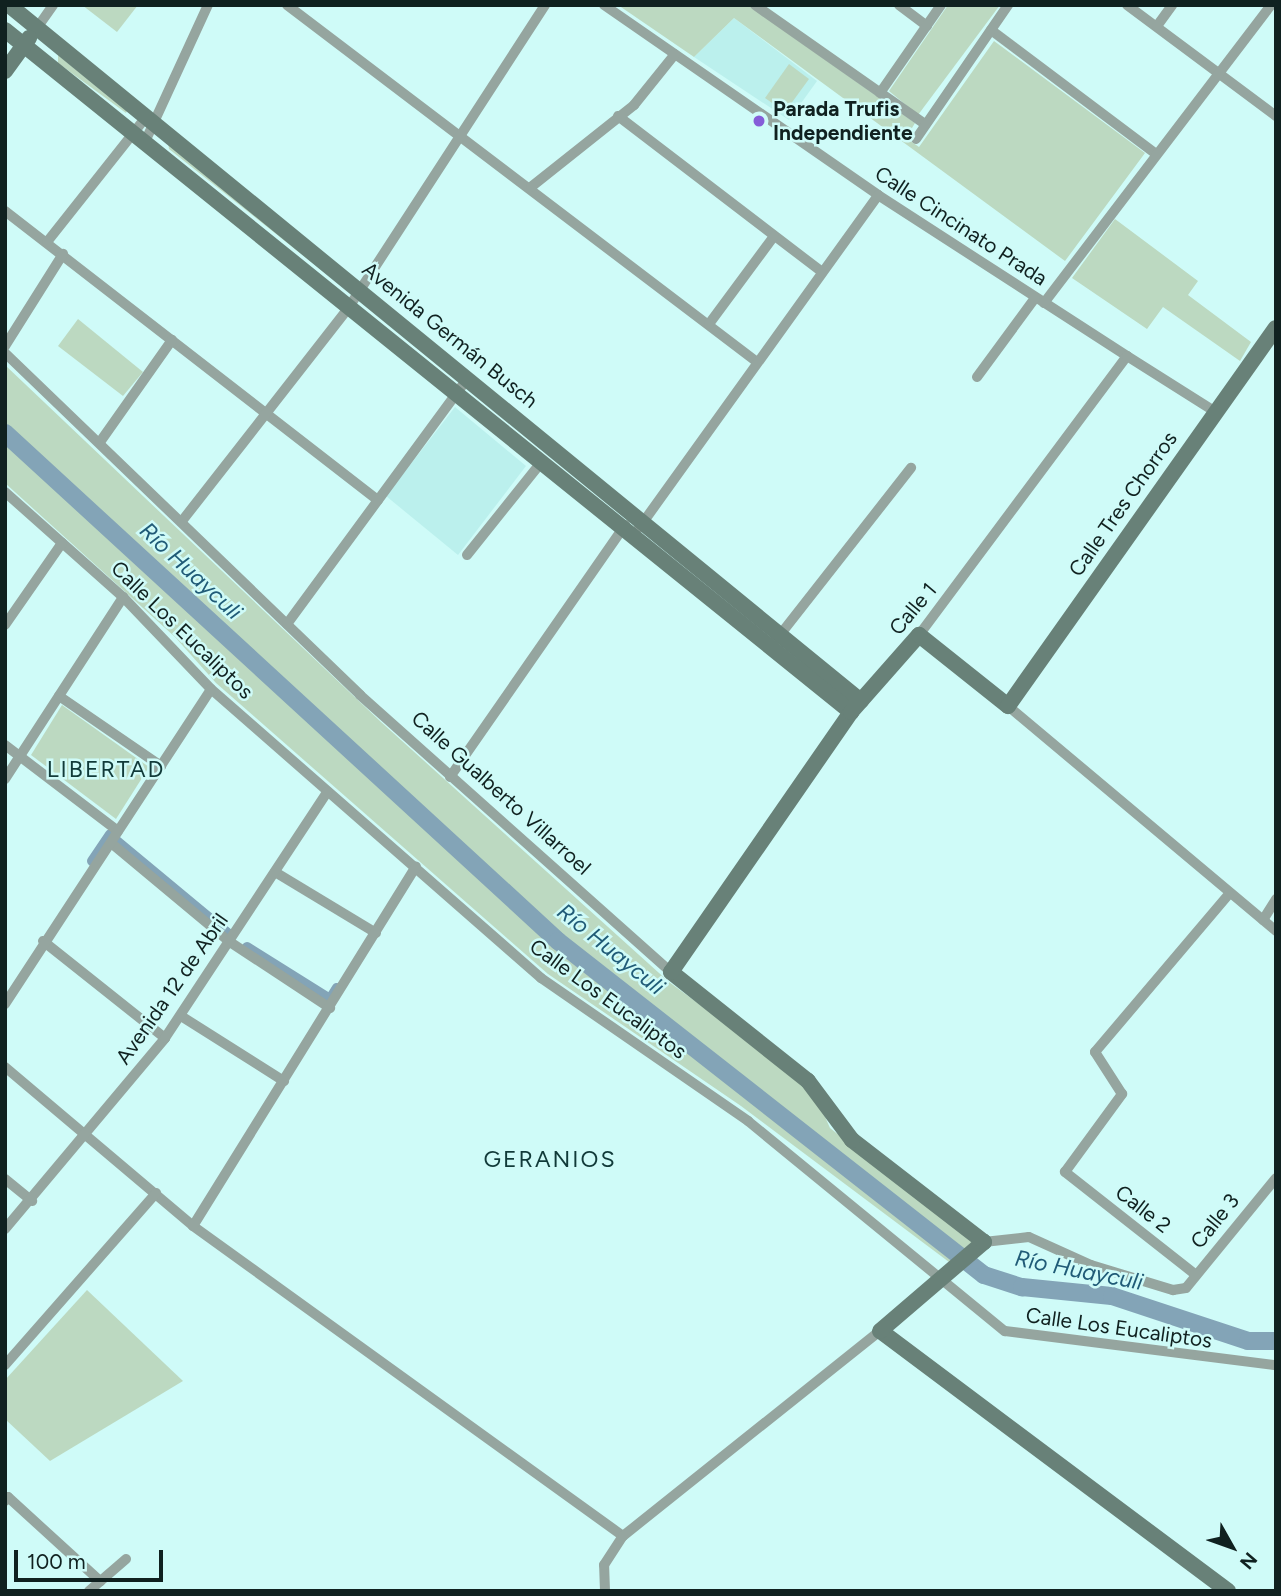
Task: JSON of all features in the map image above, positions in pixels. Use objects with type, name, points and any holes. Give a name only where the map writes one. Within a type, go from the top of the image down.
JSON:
[{"type":"main road","name":"Avenida Germán Busch","points":[[9,5],[468,377],[633,526],[856,707]]},
{"type":"main road","points":[[5,71],[37,28]]},
{"type":"main road","name":"Avenida Germán Busch","points":[[5,30],[349,307],[539,466],[633,526]]},
{"type":"main road","name":"Calle Tres Chorros","points":[[1008,706],[1214,411],[1276,328]]},
{"type":"main road","points":[[919,635],[1008,706]]},
{"type":"main road","name":"Calle 1","points":[[671,972],[856,707],[919,635]]},
{"type":"main road","name":"Calle Gualberto Villarroel","points":[[671,972],[808,1081],[852,1140],[979,1247]]},
{"type":"main road","points":[[979,1247],[880,1331],[1228,1591]]},
{"type":"street","points":[[37,28],[53,5]]},
{"type":"street","points":[[47,242],[151,122],[208,5]]},
{"type":"street","points":[[287,5],[531,187],[757,362]]},
{"type":"street","points":[[182,521],[361,290],[545,5]]},
{"type":"street","name":"Calle Cincinato Prada","points":[[604,5],[878,195],[1128,356]]},
{"type":"street","points":[[755,5],[925,124]]},
{"type":"street","points":[[899,5],[927,26]]},
{"type":"street","points":[[880,93],[941,5]]},
{"type":"street","points":[[916,139],[1008,5]]},
{"type":"street","points":[[1127,5],[1276,116]]},
{"type":"street","points":[[1157,26],[1172,5]]},
{"type":"street","points":[[977,377],[1040,301],[1271,5]]},
{"type":"street","points":[[991,30],[1156,154]]},
{"type":"street","points":[[531,187],[634,105],[675,54]]},
{"type":"street","points":[[618,116],[822,272]]},
{"type":"street","points":[[138,139],[151,122]]},
{"type":"street","points":[[450,777],[878,195]]},
{"type":"street","points":[[5,211],[378,500]]},
{"type":"street","points":[[709,324],[774,236]]},
{"type":"street","points":[[5,346],[63,254]]},
{"type":"street","points":[[100,442],[172,340]]},
{"type":"street","name":"Calle Gualberto Villarroel","points":[[5,353],[450,777],[671,972]]},
{"type":"street","points":[[1128,356],[1214,411]]},
{"type":"street","name":"Calle 1","points":[[919,635],[1128,356]]},
{"type":"street","points":[[287,624],[468,377]]},
{"type":"street","points":[[467,555],[539,466]]},
{"type":"street","points":[[776,640],[911,468]]},
{"type":"street","name":"Calle Los Eucaliptos","points":[[5,492],[123,597],[211,689],[541,978],[748,1121],[939,1282],[1005,1331],[1038,1339],[1276,1365]]},
{"type":"street","points":[[5,625],[62,543]]},
{"type":"street","points":[[5,779],[123,597]]},
{"type":"street","points":[[5,1004],[43,941],[211,689]]},
{"type":"street","points":[[59,696],[161,766]]},
{"type":"street","points":[[1008,706],[1276,931]]},
{"type":"street","points":[[5,745],[118,831]]},
{"type":"street","name":"Avenida 12 de Abril","points":[[7,1225],[32,1201],[165,1038],[327,792]]},
{"type":"street","points":[[111,842],[230,942],[330,1008]]},
{"type":"street","points":[[193,1226],[416,866]]},
{"type":"street","points":[[275,872],[376,933]]},
{"type":"street","name":"Calle 2","points":[[1196,1276],[1065,1172],[1122,1094],[1095,1052],[1229,894]]},
{"type":"street","points":[[1262,920],[1276,900]]},
{"type":"street","points":[[43,941],[165,1038]]},
{"type":"street","points":[[181,1016],[284,1081]]},
{"type":"street","points":[[5,1067],[193,1226],[622,1536]]},
{"type":"street","name":"Calle 3","points":[[979,1247],[1006,1235],[1029,1237],[1091,1265],[1172,1290],[1186,1288],[1276,1178]]},
{"type":"street","points":[[5,1179],[32,1201]]},
{"type":"street","points":[[5,1365],[156,1193]]},
{"type":"street","points":[[605,1591],[604,1566],[622,1536],[880,1331]]},
{"type":"street","points":[[5,1501],[8,1497],[100,1581]]},
{"type":"street","points":[[89,1591],[125,1559]]},
{"type":"shaded area","points":[[734,18],[817,81],[789,120],[694,57]]},
{"type":"shaded area","points":[[455,407],[526,466],[458,555],[386,496]]},
{"type":"green space","points":[[82,5],[138,5],[117,32]]},
{"type":"green space","points":[[618,5],[748,5],[915,123],[906,138],[919,147],[994,41],[1145,153],[1065,261],[734,18],[694,57]]},
{"type":"green space","points":[[948,5],[1000,5],[918,115],[889,91]]},
{"type":"green space","points":[[58,55],[127,111],[126,113],[58,63]]},
{"type":"green space","points":[[789,64],[809,79],[785,112],[765,98]]},
{"type":"green space","points":[[168,142],[339,284],[169,149]]},
{"type":"green space","points":[[1115,219],[1198,281],[1188,295],[1251,342],[1240,361],[1163,307],[1147,329],[1072,278]]},
{"type":"green space","points":[[78,319],[143,372],[123,396],[58,346]]},
{"type":"green space","points":[[5,365],[381,722],[669,982],[812,1087],[830,1128],[972,1242],[949,1262],[741,1106],[548,974],[216,683],[175,637],[5,483]]},
{"type":"green space","points":[[62,705],[149,767],[116,819],[31,755]]},
{"type":"green space","points":[[87,1290],[183,1381],[50,1461],[5,1419],[5,1380]]},
{"type":"waterway","name":"Río Huayculi","points":[[5,433],[558,941],[984,1275],[1022,1287],[1112,1296],[1248,1341],[1276,1341]]},
{"type":"waterway","points":[[92,861],[110,834]]},
{"type":"waterway","points":[[117,841],[229,934]]},
{"type":"waterway","points":[[247,947],[330,999],[337,988]]},
{"type":"place","name":"Parada Trufis Independiente","points":[[759,121]]},
{"type":"district","name":"LIBERTAD","points":[[106,769]]},
{"type":"district","name":"GERANIOS","points":[[550,1159]]}]
